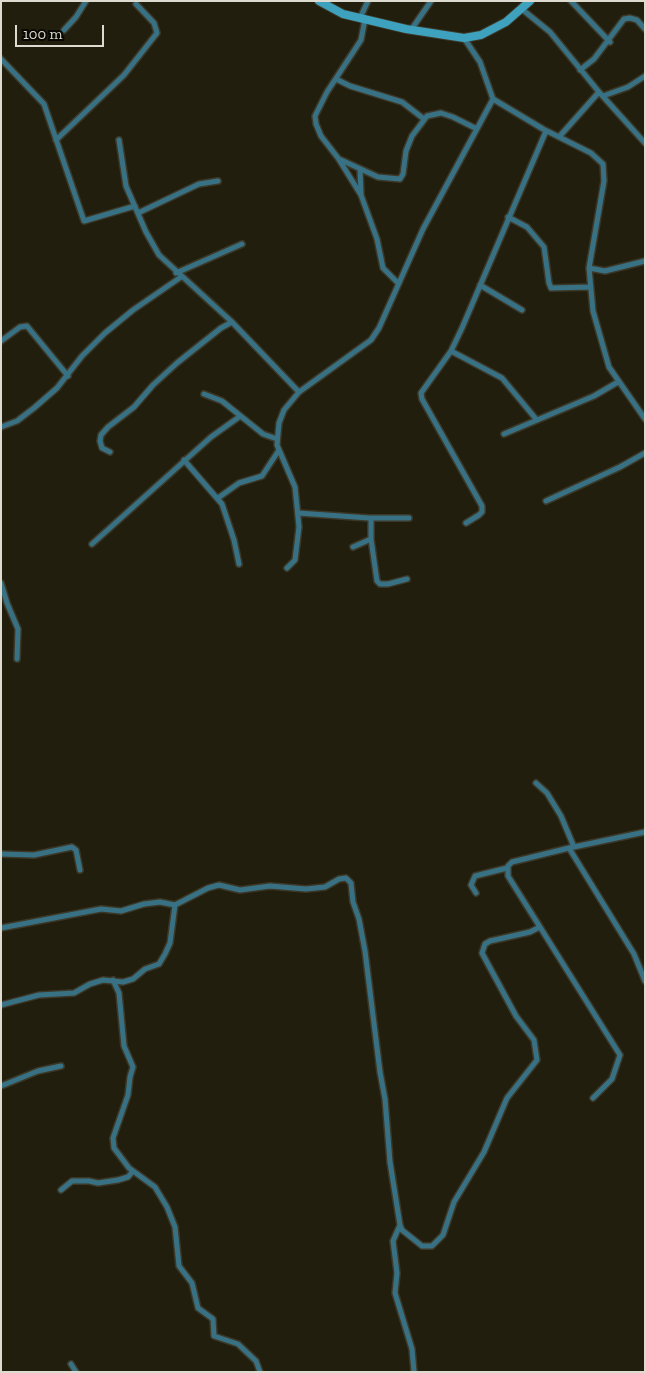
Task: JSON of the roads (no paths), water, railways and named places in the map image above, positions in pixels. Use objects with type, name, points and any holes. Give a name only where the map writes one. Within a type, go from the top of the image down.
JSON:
[{"type":"main road","points":[[319,1],[343,14],[411,30],[464,38],[481,35],[523,10],[530,1]]},
{"type":"street","points":[[64,30],[76,17],[86,1]]},
{"type":"street","points":[[368,1],[363,19],[361,40],[336,79],[316,116],[316,124],[321,136],[338,158],[361,195],[377,239],[383,268],[398,283]]},
{"type":"street","points":[[411,30],[431,1]]},
{"type":"street","points":[[571,1],[609,41]]},
{"type":"street","points":[[56,140],[124,75],[157,33],[154,22],[136,4]]},
{"type":"street","points":[[523,10],[550,32],[580,70],[645,143]]},
{"type":"street","points":[[580,70],[594,59],[624,19],[637,20],[645,29]]},
{"type":"street","points":[[464,38],[480,62],[493,98],[546,131],[592,153],[602,164],[604,181],[589,268],[590,287],[598,334],[609,367],[645,419]]},
{"type":"street","points":[[1,59],[44,104],[84,220],[135,206]]},
{"type":"street","points":[[559,137],[601,94],[628,87],[645,76]]},
{"type":"street","points":[[336,79],[350,86],[402,102],[424,119]]},
{"type":"street","points":[[287,568],[295,560],[298,552],[298,514],[295,487],[279,450],[277,439],[279,422],[284,410],[299,392],[371,340],[423,229],[493,98]]},
{"type":"street","points":[[338,158],[378,177],[400,179],[403,174],[406,150],[412,136],[427,116],[440,113],[477,129]]},
{"type":"street","points":[[466,523],[482,512],[482,506],[422,399],[421,393],[451,350],[546,131]]},
{"type":"street","points":[[119,140],[126,186],[159,255],[232,322],[299,392]]},
{"type":"street","points":[[360,170],[361,195]]},
{"type":"street","points":[[138,214],[200,184],[218,181]]},
{"type":"street","points":[[508,217],[534,233],[544,247],[549,284],[552,288],[590,287]]},
{"type":"street","points":[[1,427],[17,421],[34,408],[68,376],[82,356],[105,333],[179,275],[242,244]]},
{"type":"street","points":[[589,268],[606,271],[645,261]]},
{"type":"street","points":[[480,285],[522,310]]},
{"type":"street","points":[[110,452],[102,448],[100,441],[101,435],[108,426],[134,407],[148,390],[177,363],[221,328],[232,322]]},
{"type":"street","points":[[1,342],[20,327],[27,326],[68,376]]},
{"type":"street","points":[[451,350],[502,378],[536,419]]},
{"type":"street","points":[[504,434],[594,396],[618,382]]},
{"type":"street","points":[[204,394],[222,401],[239,417],[262,434],[277,439]]},
{"type":"street","points":[[92,544],[184,460],[239,417]]},
{"type":"street","points":[[218,498],[239,483],[262,476],[279,450]]},
{"type":"street","points":[[546,501],[620,467],[645,453]]},
{"type":"street","points":[[184,460],[218,498],[226,514],[239,564]]},
{"type":"street","points":[[298,514],[409,518]]},
{"type":"street","points":[[371,518],[371,540],[377,581],[380,584],[388,584],[407,579]]},
{"type":"street","points":[[353,547],[371,540]]},
{"type":"street","points":[[1,583],[18,629],[16,659]]},
{"type":"street","points":[[536,783],[547,793],[561,816],[572,847],[634,954],[645,981]]},
{"type":"street","points":[[476,894],[471,885],[475,876],[507,868],[512,862],[645,832]]},
{"type":"street","points":[[1,854],[34,855],[72,847],[76,850],[80,870]]},
{"type":"street","points":[[507,868],[508,876],[620,1055],[612,1079],[592,1098]]},
{"type":"street","points":[[1,928],[101,909],[121,911],[139,905],[160,902],[175,904],[213,886],[240,890],[266,886],[306,889],[331,885],[342,878],[348,879],[359,919],[365,951],[385,1099],[390,1162],[400,1225],[402,1230],[422,1246],[432,1246],[440,1240],[446,1229],[454,1202],[484,1152],[507,1098],[536,1063],[538,1053],[534,1040],[516,1016],[482,948],[490,941],[530,932],[540,927]]},
{"type":"street","points":[[1,1005],[39,995],[74,993],[96,982],[129,981],[145,969],[159,964],[170,943],[175,904]]},
{"type":"street","points":[[113,980],[119,993],[124,1046],[133,1067],[128,1095],[113,1143],[117,1154],[133,1171],[155,1186],[167,1207],[175,1227],[179,1266],[192,1282],[198,1308],[213,1319],[214,1336],[238,1344],[256,1361],[260,1372]]},
{"type":"street","points":[[1,1086],[38,1071],[61,1066]]},
{"type":"street","points":[[62,1190],[72,1181],[98,1183],[118,1180],[128,1177],[133,1171]]},
{"type":"street","points":[[400,1225],[394,1242],[397,1273],[395,1293],[412,1349],[414,1372]]},
{"type":"street","points":[[71,1364],[76,1372]]}]
